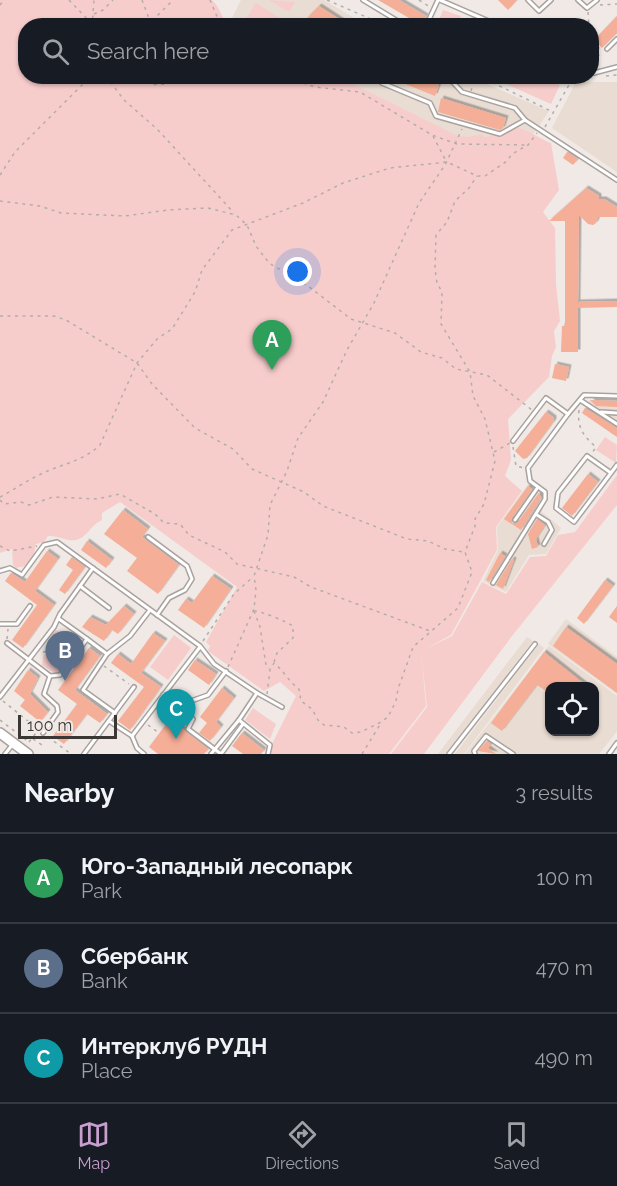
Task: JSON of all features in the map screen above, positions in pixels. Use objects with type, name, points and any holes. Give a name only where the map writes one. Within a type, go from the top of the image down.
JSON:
[{"type":"main road","points":[[0,733],[28,754]]},
{"type":"lane","points":[[363,0],[393,18]]},
{"type":"lane","points":[[430,18],[440,0],[482,18]]},
{"type":"lane","points":[[450,0],[452,5]]},
{"type":"lane","points":[[528,0],[539,11],[551,0]]},
{"type":"lane","points":[[578,0],[587,8],[594,5],[597,0]]},
{"type":"lane","points":[[607,49],[617,39]]},
{"type":"lane","points":[[599,72],[617,67]]},
{"type":"lane","points":[[387,84],[430,103],[436,116],[500,134],[525,120]]},
{"type":"lane","points":[[454,84],[462,92],[515,108],[525,120],[544,130],[617,180]]},
{"type":"lane","points":[[494,583],[546,497],[545,492],[530,481],[528,468],[584,395],[617,396]]},
{"type":"lane","points":[[513,441],[546,398],[568,414]]},
{"type":"lane","points":[[580,400],[617,424]]},
{"type":"lane","points":[[599,412],[617,413]]},
{"type":"lane","points":[[611,473],[587,456],[558,493],[556,508],[574,522],[611,473],[617,465]]},
{"type":"lane","points":[[515,520],[538,487]]},
{"type":"lane","points":[[537,515],[548,522],[552,530],[544,544]]},
{"type":"lane","points":[[148,537],[187,566],[192,579],[185,590],[169,598],[157,615]]},
{"type":"lane","points":[[0,576],[2,571],[10,568],[22,575],[44,545],[57,542],[200,646],[214,664],[282,708]]},
{"type":"lane","points":[[0,698],[93,568]]},
{"type":"lane","points":[[80,586],[109,608]]},
{"type":"lane","points":[[0,624],[8,626],[17,624],[30,606]]},
{"type":"lane","points":[[115,713],[83,690],[107,654],[130,636],[150,610]]},
{"type":"lane","points":[[58,619],[107,654]]},
{"type":"lane","points":[[7,643],[50,676],[60,675],[87,639]]},
{"type":"lane","points":[[449,754],[535,644]]},
{"type":"lane","points":[[132,736],[200,646]]},
{"type":"lane","points":[[183,709],[191,700],[208,695],[226,671]]},
{"type":"lane","points":[[42,732],[58,712],[57,706],[44,694],[50,676]]},
{"type":"lane","points":[[84,754],[132,686]]},
{"type":"lane","points":[[210,754],[239,720],[257,693]]},
{"type":"lane","points":[[163,695],[193,719],[188,729],[221,754],[244,724]]},
{"type":"lane","points":[[239,720],[270,745],[268,754]]},
{"type":"lane","points":[[109,721],[132,736],[137,748],[144,754]]},
{"type":"lane","points":[[475,754],[474,751],[486,736],[513,754]]},
{"type":"lane","points":[[5,754],[13,743]]},
{"type":"lane","points":[[609,754],[617,743]]},
{"type":"path","points":[[0,5],[4,0]]},
{"type":"path","points":[[69,0],[86,18]]},
{"type":"path","points":[[93,18],[94,0]]},
{"type":"path","points":[[93,14],[103,10],[113,0]]},
{"type":"path","points":[[142,0],[149,18]]},
{"type":"path","points":[[157,18],[173,0]]},
{"type":"path","points":[[210,0],[218,18]]},
{"type":"path","points":[[327,0],[369,18]]},
{"type":"path","points":[[609,0],[612,4]]},
{"type":"path","points":[[594,5],[617,4]]},
{"type":"path","points":[[587,8],[588,18]]},
{"type":"path","points":[[0,175],[15,152],[83,84]]},
{"type":"path","points":[[112,84],[124,100],[157,129],[247,225],[256,246],[269,263],[308,286],[325,301],[361,324],[395,333],[422,352],[442,358],[456,369],[487,375],[535,412]]},
{"type":"path","points":[[148,84],[165,84]]},
{"type":"path","points":[[304,84],[360,92],[432,135],[457,144],[528,145]]},
{"type":"path","points":[[470,94],[473,84]]},
{"type":"path","points":[[496,84],[554,113]]},
{"type":"path","points":[[432,135],[447,162],[477,176],[485,176],[507,161],[512,154],[528,145],[537,132],[544,130],[570,84]]},
{"type":"path","points":[[226,671],[254,610],[256,590],[254,576],[268,535],[270,505],[303,428],[323,402],[361,324],[379,294],[419,203],[447,162],[464,124]]},
{"type":"path","points":[[431,632],[311,587],[294,577],[237,564],[225,552],[189,535],[180,524],[164,523],[155,514],[120,494],[97,499],[53,497],[29,505],[21,502],[4,504],[0,498],[39,474],[92,453],[100,444],[137,363],[157,339],[172,328],[195,292],[202,270],[232,230],[367,174],[415,164],[435,165],[447,162]]},
{"type":"path","points":[[274,663],[299,689],[301,701],[312,709],[324,725],[344,727],[352,733],[361,732],[388,717],[396,701],[413,648],[458,608],[462,601],[472,572],[465,552],[475,526],[475,519],[484,504],[495,461],[485,419],[473,396],[470,372],[441,324],[442,292],[436,276],[436,235],[447,222],[455,201],[469,188],[477,176]]},
{"type":"path","points":[[0,201],[40,206],[61,213],[125,216],[168,210],[208,208],[236,215]]},
{"type":"path","points":[[0,316],[54,316],[66,320],[137,363],[152,384],[195,428],[233,449],[252,469],[304,492],[323,506],[406,539],[428,541],[465,552]]},
{"type":"path","points":[[580,400],[578,418],[583,436],[596,447],[589,457]]},
{"type":"path","points":[[494,452],[513,441],[516,466],[528,468]]},
{"type":"path","points":[[0,546],[10,551],[44,545]]},
{"type":"path","points":[[200,646],[234,594],[254,576]]},
{"type":"path","points":[[254,610],[274,616],[279,621],[293,626],[293,638],[277,653],[270,669],[269,689]]},
{"type":"path","points":[[254,610],[260,627],[266,665],[270,669]]},
{"type":"path","points":[[7,643],[8,626]]},
{"type":"path","points":[[36,650],[43,652],[79,650]]},
{"type":"path","points":[[101,664],[132,686]]},
{"type":"path","points":[[0,698],[71,754]]},
{"type":"path","points":[[0,720],[29,742]]},
{"type":"path","points":[[143,721],[159,733]]},
{"type":"path","points":[[362,754],[381,722]]},
{"type":"path","points":[[32,738],[45,747]]},
{"type":"shaded area","points":[[0,0],[212,0],[223,18],[18,18],[18,84],[353,84],[458,136],[469,137],[482,134],[487,137],[504,128],[515,127],[551,143],[559,190],[543,212],[555,228],[556,284],[560,321],[554,331],[556,347],[552,356],[549,377],[508,419],[511,460],[505,476],[522,491],[496,527],[497,550],[451,635],[425,649],[452,636],[482,582],[506,594],[530,557],[546,556],[558,535],[575,532],[617,475],[617,505],[512,636],[424,754],[391,754],[427,707],[421,650],[426,706],[389,754],[267,754],[296,696],[280,682],[264,691],[208,651],[210,646],[206,642],[237,587],[120,502],[102,513],[102,520],[76,540],[48,536],[44,542],[36,544],[34,554],[25,566],[16,568],[13,565],[12,549],[0,553]]},
{"type":"shaded area","points":[[241,0],[324,0],[354,18],[232,18]]},
{"type":"shaded area","points":[[269,0],[295,2],[289,12]]},
{"type":"shaded area","points":[[256,3],[280,18],[246,18]]},
{"type":"shaded area","points":[[443,10],[461,16],[460,18],[440,18]]},
{"type":"shaded area","points":[[617,82],[617,172],[552,128],[575,84]]},
{"type":"shaded area","points":[[350,84],[487,84],[549,111],[528,142],[464,139]]},
{"type":"shaded area","points":[[506,84],[560,85],[551,104]]},
{"type":"shaded area","points":[[590,400],[617,401],[617,437],[582,413]]},
{"type":"shaded area","points":[[605,437],[617,445],[616,463],[596,450]]},
{"type":"shaded area","points":[[529,483],[543,495],[542,512],[561,528],[546,554],[529,555],[506,592],[483,581],[498,550],[497,527]]},
{"type":"shaded area","points":[[566,619],[617,657],[617,694],[548,644]]},
{"type":"shaded area","points":[[55,630],[70,634],[82,643],[56,674],[42,665],[43,657],[56,640],[50,635]]},
{"type":"shaded area","points":[[174,635],[191,648],[168,680],[150,667]]},
{"type":"shaded area","points":[[527,637],[533,641],[445,754],[438,754]]},
{"type":"shaded area","points":[[539,644],[544,648],[464,754],[455,754]]},
{"type":"shaded area","points":[[549,646],[598,682],[545,682],[545,736],[599,736],[599,683],[617,696],[617,731],[599,754],[465,754]]},
{"type":"shaded area","points":[[253,708],[276,724],[270,739],[245,720]]},
{"type":"building","points":[[378,0],[399,0],[426,16],[425,18],[409,18]]},
{"type":"building","points":[[498,0],[517,0],[508,10]]},
{"type":"building","points":[[319,6],[338,18],[307,18]]},
{"type":"building","points":[[617,16],[617,33],[602,48],[599,45],[599,35]]},
{"type":"building","points":[[405,84],[437,84],[439,85],[435,96]]},
{"type":"building","points":[[441,98],[506,118],[503,128],[500,130],[438,112]]},
{"type":"building","points":[[567,152],[578,159],[573,165],[563,158]]},
{"type":"building","points":[[586,188],[599,196],[599,199],[604,199],[617,207],[617,217],[598,217],[593,225],[588,224],[579,215],[578,302],[617,301],[617,307],[578,308],[578,352],[561,352],[562,326],[565,326],[565,221],[549,221]]},
{"type":"building","points":[[555,364],[569,367],[566,381],[552,378]]},
{"type":"building","points":[[590,400],[617,401],[617,407],[596,406]]},
{"type":"building","points":[[585,408],[617,428],[617,437],[582,413]]},
{"type":"building","points":[[546,412],[554,418],[554,421],[527,458],[523,459],[515,451]]},
{"type":"building","points":[[588,474],[598,482],[572,516],[562,508]]},
{"type":"building","points":[[528,486],[532,489],[512,518],[512,523],[518,522],[539,493],[541,497],[521,530],[504,519]]},
{"type":"building","points":[[123,510],[148,529],[142,537],[179,565],[158,594],[127,571],[137,558],[104,534]]},
{"type":"building","points":[[537,519],[545,525],[536,539],[538,547],[532,549],[528,534]]},
{"type":"building","points":[[87,541],[112,560],[106,568],[81,550]]},
{"type":"building","points":[[47,551],[58,559],[35,591],[54,605],[23,648],[12,640],[37,605],[5,581],[11,573],[25,582]]},
{"type":"building","points":[[500,553],[505,556],[489,582],[486,580]]},
{"type":"building","points":[[72,557],[85,567],[65,594],[59,590],[73,570],[66,565]]},
{"type":"building","points":[[512,559],[514,560],[503,589],[496,585]]},
{"type":"building","points":[[212,576],[231,589],[204,628],[178,610],[186,599],[192,603]]},
{"type":"building","points":[[605,580],[613,586],[584,624],[577,618]]},
{"type":"building","points":[[124,606],[134,614],[118,634],[112,630],[104,641],[82,627],[90,617],[106,625]]},
{"type":"building","points":[[617,606],[617,623],[609,617]]},
{"type":"building","points":[[566,627],[617,664],[617,693],[553,646]]},
{"type":"building","points":[[153,633],[165,641],[141,673],[161,687],[130,730],[118,721],[144,687],[111,663],[118,654],[131,664]]},
{"type":"building","points":[[89,648],[100,656],[75,690],[107,714],[100,723],[87,714],[64,744],[53,736],[77,704],[58,690]]},
{"type":"building","points":[[544,652],[582,682],[545,682],[545,690],[537,685],[502,731],[491,723]]},
{"type":"building","points":[[195,660],[216,674],[209,685],[188,670]]},
{"type":"building","points":[[28,670],[38,678],[30,694],[48,712],[40,722],[20,706],[25,700],[14,691]]},
{"type":"building","points":[[222,688],[234,698],[216,722],[221,727],[210,741],[199,733],[207,723],[200,717]]},
{"type":"building","points":[[170,719],[208,749],[204,754],[158,754],[149,747]]},
{"type":"building","points":[[242,733],[264,750],[261,754],[243,754],[232,746]]},
{"type":"building","points":[[487,741],[491,744],[488,748],[496,754],[478,751]]},
{"type":"place","name":"Юго-Западный лесопарк","points":[[272,370]]},
{"type":"place","name":"Сбербанк","points":[[65,681]]},
{"type":"place","name":"Интерклуб РУДН","points":[[176,739]]}]
